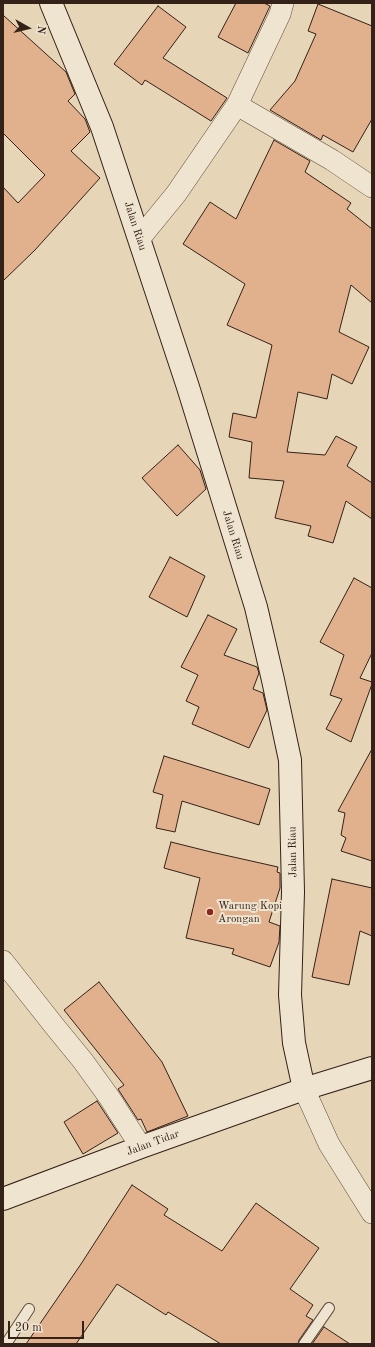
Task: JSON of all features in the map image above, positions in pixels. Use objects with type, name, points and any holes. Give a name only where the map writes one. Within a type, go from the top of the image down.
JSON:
[{"type":"main road","name":"Jalan Riau","points":[[51,3],[102,127],[140,238],[256,607],[290,760],[293,892],[290,995],[294,1043],[304,1089]]},
{"type":"main road","name":"Jalan Tidar","points":[[3,1199],[141,1147],[304,1089],[372,1068]]},
{"type":"street","points":[[140,238],[176,194],[237,105],[280,14],[283,3]]},
{"type":"street","points":[[237,105],[332,160],[372,187]]},
{"type":"street","points":[[3,961],[84,1061],[141,1147]]},
{"type":"street","points":[[304,1089],[329,1144],[372,1213]]},
{"type":"lane","points":[[304,1344],[328,1308]]},
{"type":"lane","points":[[6,1344],[29,1309]]},
{"type":"building","points":[[236,3],[264,3],[270,6],[248,53],[218,37]]},
{"type":"building","points":[[318,4],[372,26],[372,119],[353,152],[323,135],[321,140],[270,110],[295,81],[316,34],[308,31]]},
{"type":"building","points":[[158,6],[186,27],[163,58],[227,98],[211,121],[145,80],[142,85],[114,64]]},
{"type":"building","points":[[3,15],[66,72],[75,94],[68,101],[85,119],[90,132],[71,151],[100,178],[35,250],[3,281],[3,187],[18,203],[45,175],[3,133]]},
{"type":"building","points":[[274,140],[310,161],[305,172],[351,203],[347,209],[372,229],[372,303],[351,285],[339,332],[369,347],[352,384],[332,374],[327,399],[298,392],[287,452],[325,455],[336,436],[357,447],[347,466],[372,483],[372,519],[346,501],[333,543],[308,536],[311,526],[275,518],[284,481],[249,478],[252,442],[229,437],[233,413],[256,418],[272,345],[227,325],[245,284],[183,244],[210,202],[236,219]]},
{"type":"building","points":[[178,445],[200,470],[206,489],[177,516],[142,478]]},
{"type":"building","points":[[170,557],[205,576],[187,617],[149,597]]},
{"type":"building","points":[[354,578],[372,588],[372,653],[360,678],[372,682],[372,684],[351,742],[326,729],[342,699],[330,695],[344,655],[320,642]]},
{"type":"building","points":[[208,615],[237,629],[224,655],[257,667],[259,673],[253,689],[263,693],[267,710],[249,748],[192,724],[199,707],[186,701],[198,675],[181,667]]},
{"type":"building","points":[[372,749],[372,861],[341,851],[346,838],[341,835],[345,813],[338,811]]},
{"type":"building","points":[[164,756],[270,789],[259,825],[182,801],[175,832],[156,828],[163,795],[153,792]]},
{"type":"building","points":[[171,842],[278,867],[277,872],[280,873],[280,888],[269,922],[280,926],[279,942],[270,967],[232,954],[234,949],[186,938],[200,878],[164,868]]},
{"type":"building","points":[[332,879],[372,888],[372,936],[360,931],[349,985],[312,977]]},
{"type":"building","points":[[99,982],[162,1062],[188,1116],[147,1132],[141,1119],[138,1120],[118,1089],[124,1085],[64,1010]]},
{"type":"building","points":[[97,1101],[118,1133],[83,1154],[64,1122]]},
{"type":"building","points":[[132,1185],[168,1209],[164,1215],[222,1251],[256,1203],[319,1248],[290,1289],[313,1305],[306,1316],[313,1320],[299,1340],[298,1344],[221,1344],[168,1312],[166,1315],[117,1284],[76,1344],[26,1344],[81,1264]]},
{"type":"building","points":[[324,1327],[350,1344],[312,1344]]},
{"type":"place","name":"Warung Kopi Arongan","points":[[210,912]]}]
